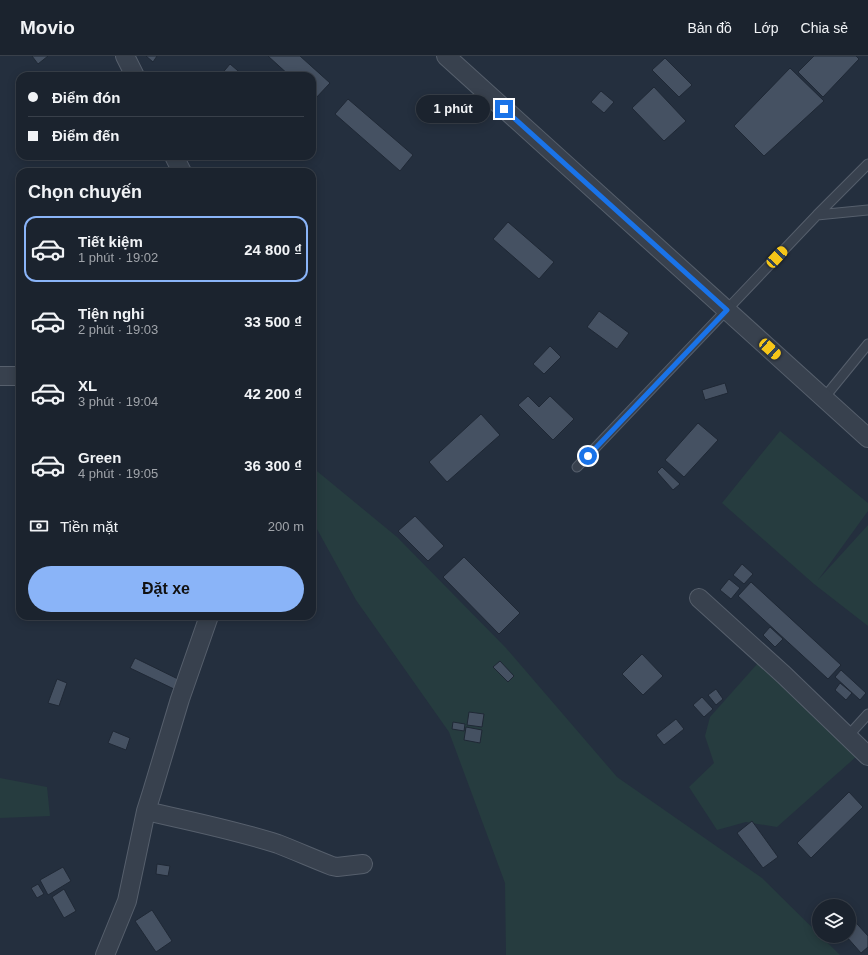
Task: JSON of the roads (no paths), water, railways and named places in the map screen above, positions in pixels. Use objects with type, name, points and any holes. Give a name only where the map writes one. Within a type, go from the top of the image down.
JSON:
[{"type":"street","points":[[125,56],[133,72]]},
{"type":"street","points":[[446,56],[868,438]]},
{"type":"street","points":[[0,376],[16,376]]},
{"type":"street","points":[[699,598],[784,675],[868,756]]},
{"type":"street","points":[[106,955],[131,888],[146,811],[180,699],[208,620]]},
{"type":"street","points":[[146,811],[236,832],[296,851],[332,866],[337,867],[363,864]]},
{"type":"lane","points":[[577,467],[817,215],[868,164]]},
{"type":"lane","points":[[817,215],[868,210]]},
{"type":"lane","points":[[824,398],[868,344]]},
{"type":"lane","points":[[848,736],[868,714]]}]
